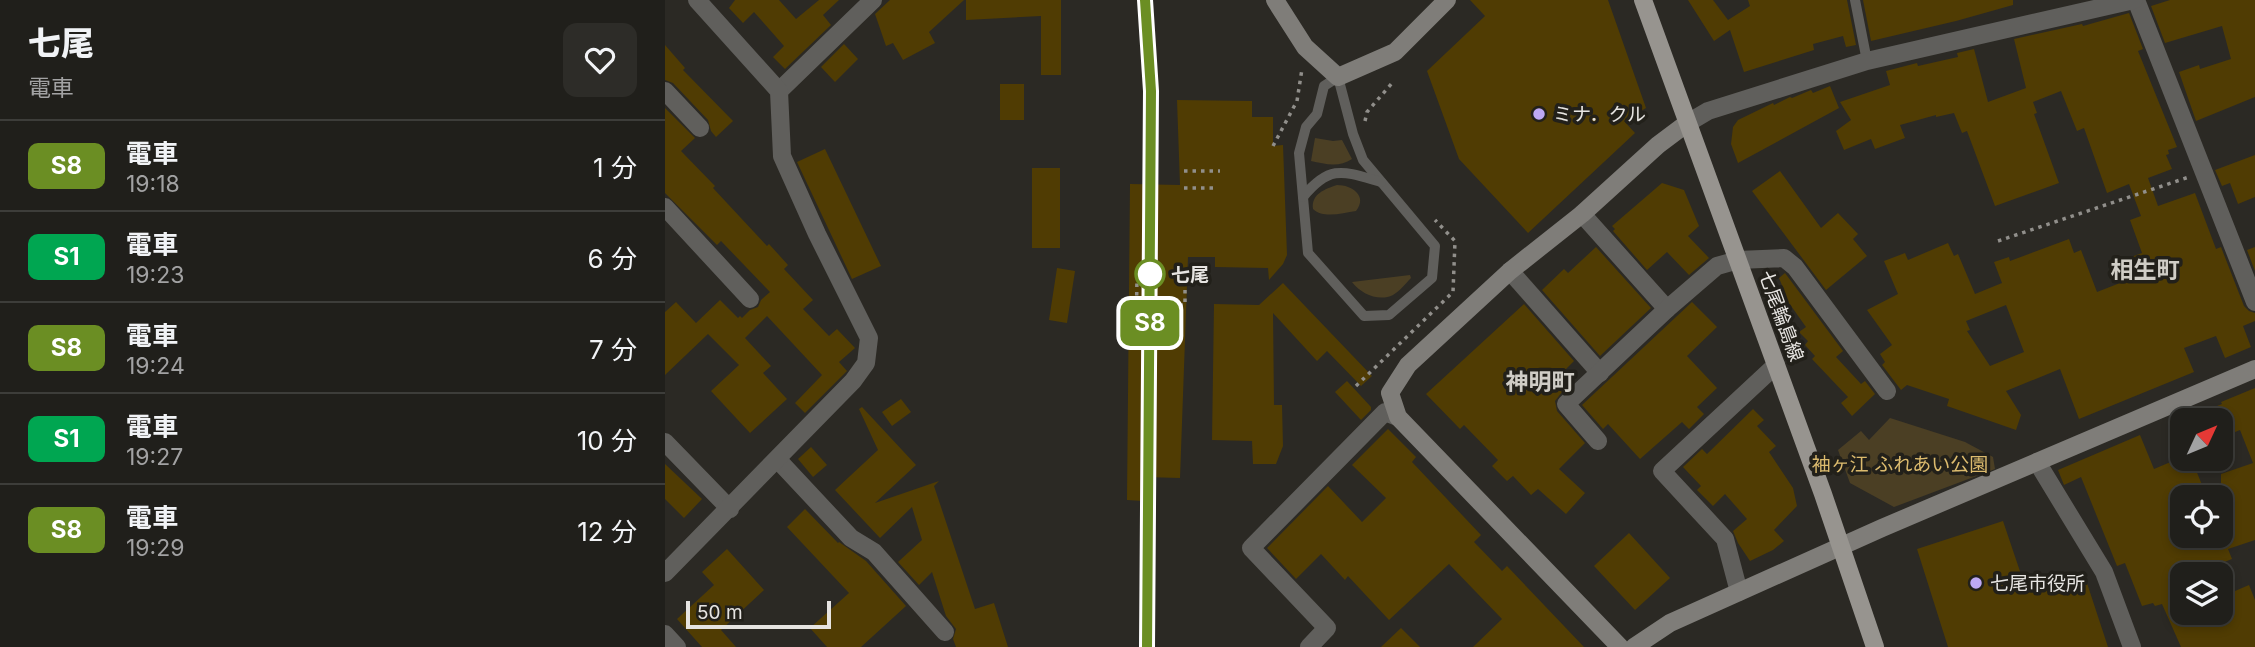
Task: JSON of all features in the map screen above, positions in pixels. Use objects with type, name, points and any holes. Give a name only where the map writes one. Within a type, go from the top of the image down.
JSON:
[{"type":"main road","name":"七尾輪島線","points":[[1643,0],[1875,647]]},
{"type":"street","points":[[665,573],[853,381],[866,363],[869,338],[782,156],[779,91],[697,0]]},
{"type":"street","points":[[779,91],[873,0]]},
{"type":"street","points":[[1275,0],[1305,47],[1338,77],[1395,52],[1447,0]]},
{"type":"street","points":[[1620,647],[1398,416],[1390,393],[1408,365],[1510,271],[1582,214],[1658,145],[1708,111],[1867,61],[2135,0],[2255,302]]},
{"type":"street","points":[[665,91],[700,128]]},
{"type":"street","points":[[665,207],[750,299]]},
{"type":"street","points":[[1582,214],[1667,309]]},
{"type":"street","points":[[1598,441],[1566,404],[1717,266],[1738,260],[1784,258],[1795,267],[1887,391]]},
{"type":"street","points":[[1510,271],[1600,373]]},
{"type":"street","points":[[1739,592],[1725,539],[1662,471],[1776,365]]},
{"type":"street","points":[[1634,647],[1670,622],[2255,369]]},
{"type":"street","points":[[1309,647],[1327,628],[1251,548],[1385,412],[1398,416]]},
{"type":"street","points":[[665,442],[730,509]]},
{"type":"street","points":[[778,460],[851,538],[874,552],[945,632]]},
{"type":"street","points":[[2037,462],[2104,572],[2131,647]]},
{"type":"street","points":[[665,634],[677,647]]},
{"type":"lane","points":[[1855,0],[1867,61]]},
{"type":"lane","points":[[1338,77],[1363,160],[1435,246],[1432,278],[1389,315],[1364,316],[1308,253],[1299,153],[1307,127],[1317,114],[1324,86],[1338,77]]},
{"type":"lane","points":[[1303,197],[1314,183],[1333,173],[1358,175],[1381,182]]},
{"type":"path","points":[[1273,146],[1297,101],[1303,64]]},
{"type":"path","points":[[1363,132],[1367,112],[1393,82]]},
{"type":"path","points":[[1184,171],[1220,171]]},
{"type":"path","points":[[1998,241],[2204,172]]},
{"type":"path","points":[[1184,188],[1214,188]]},
{"type":"path","points":[[1136,338],[1137,277]]},
{"type":"path","points":[[1137,306],[1185,305],[1185,280]]},
{"type":"green space","points":[[1315,138],[1342,140],[1352,159],[1337,164],[1311,161]]},
{"type":"green space","points":[[1337,185],[1357,192],[1360,201],[1356,211],[1328,215],[1313,209],[1317,196]]},
{"type":"green space","points":[[1410,275],[1411,278],[1393,295],[1382,298],[1371,296],[1352,282]]},
{"type":"green space","name":"袖ヶ江 ふれあい公園","points":[[1890,418],[1965,442],[1993,457],[1995,469],[1894,507],[1850,483],[1838,450],[1861,431],[1869,440]]},
{"type":"building","points":[[735,0],[779,0],[796,19],[819,0],[839,0],[823,15],[831,25],[785,69],[773,57],[784,46],[754,12],[743,23],[729,8]]},
{"type":"building","points":[[890,0],[964,0],[929,32],[935,43],[903,60],[893,43],[886,46],[875,14]]},
{"type":"building","points":[[966,0],[1061,0],[1061,75],[1041,75],[1041,16],[966,20]]},
{"type":"building","name":"ミナ．クル","points":[[1470,0],[1608,0],[1646,108],[1624,121],[1635,133],[1528,233],[1459,159],[1427,71],[1485,16]]},
{"type":"building","points":[[1688,0],[1713,0],[1728,20],[1750,6],[1748,0],[1847,0],[1856,45],[1846,47],[1843,36],[1813,44],[1814,50],[1744,72],[1730,30],[1714,41]]},
{"type":"building","points":[[1863,0],[2013,0],[2013,5],[1871,41]]},
{"type":"building","points":[[2170,0],[2255,0],[2255,97],[2196,121],[2179,72],[2199,65],[2200,69],[2231,59],[2222,26],[2165,43],[2151,6]]},
{"type":"building","points":[[2129,13],[2143,49],[2138,51],[2177,147],[2168,150],[2169,154],[2166,155],[2172,169],[2148,178],[2158,206],[2195,193],[2216,249],[2221,247],[2244,306],[2255,313],[2255,321],[2243,326],[2251,347],[2225,358],[2216,336],[2184,348],[2194,372],[2079,419],[2060,369],[2006,391],[2021,415],[2016,430],[1947,406],[1949,399],[1907,385],[1901,390],[1882,365],[1885,362],[1880,354],[1892,345],[1867,310],[1898,294],[1884,261],[1905,253],[1908,260],[1948,243],[1954,256],[1958,254],[1975,294],[2002,283],[1994,262],[2009,257],[2010,261],[2069,239],[2074,253],[2081,250],[2097,292],[2138,276],[2131,257],[2142,253],[2130,220],[2141,216],[2129,184],[2107,193],[2084,128],[2077,131],[2061,91],[2033,102],[2037,113],[2034,114],[2059,183],[1995,206],[1967,131],[1962,133],[1954,113],[1900,125],[1905,138],[1875,149],[1871,139],[1844,150],[1836,131],[1851,120],[1840,102],[1890,85],[1886,71],[1958,57],[1957,53],[1974,49],[1988,102],[2026,88],[2014,39],[2082,24],[2083,26]],"holes":[[[2006,305],[2024,352],[1990,366],[1967,331],[1970,330],[1966,321]]]},
{"type":"building","points":[[844,44],[858,59],[835,82],[821,67]]},
{"type":"building","points":[[665,45],[685,68],[683,70],[733,121],[716,137],[708,120],[673,83],[665,80]]},
{"type":"building","points":[[1000,84],[1024,84],[1024,120],[1000,120]]},
{"type":"building","points":[[1830,86],[1839,108],[1738,163],[1731,144],[1733,127],[1738,120],[1773,103],[1774,105],[1790,97],[1811,90],[1813,93]]},
{"type":"building","points":[[1177,100],[1252,101],[1252,117],[1273,117],[1273,146],[1283,145],[1287,255],[1269,280],[1268,268],[1215,267],[1215,257],[1188,257],[1180,478],[1144,477],[1143,501],[1127,500],[1130,184],[1180,185]]},
{"type":"building","points":[[665,108],[695,138],[681,151],[767,246],[769,244],[788,265],[784,269],[813,300],[803,309],[829,336],[837,329],[855,348],[839,362],[847,371],[805,413],[795,403],[822,375],[767,316],[745,338],[771,366],[763,373],[787,399],[750,433],[711,391],[739,365],[708,334],[665,375],[665,312],[676,302],[696,323],[720,300],[738,318],[742,318],[758,307],[770,292],[721,241],[717,245],[665,193]]},
{"type":"building","points":[[825,149],[881,266],[852,279],[797,162]]},
{"type":"building","points":[[2255,155],[2255,197],[2238,204],[2230,183],[2222,186],[2215,170]]},
{"type":"building","points":[[1032,168],[1060,168],[1060,248],[1032,248]]},
{"type":"building","points":[[1780,171],[1821,228],[1838,213],[1858,234],[1853,239],[1867,256],[1826,290],[1752,191]]},
{"type":"building","points":[[1662,183],[1684,190],[1699,226],[1688,236],[1709,258],[1689,275],[1667,252],[1647,270],[1613,231],[1615,229],[1612,226]]},
{"type":"building","points":[[1596,247],[1651,308],[1600,356],[1542,290],[1564,269],[1568,273]]},
{"type":"building","points":[[2255,247],[2255,271],[2247,250]]},
{"type":"building","points":[[1057,268],[1075,271],[1067,323],[1049,320]]},
{"type":"building","points":[[1785,273],[1843,351],[1836,357],[1861,384],[1865,381],[1875,394],[1852,416],[1841,403],[1848,397],[1812,359],[1815,356],[1805,345],[1808,341],[1799,332],[1806,327],[1784,296],[1786,295],[1779,278]]},
{"type":"building","points":[[1283,283],[1372,376],[1361,386],[1327,351],[1317,361],[1273,313],[1274,405],[1282,405],[1283,446],[1276,464],[1253,464],[1252,441],[1212,440],[1214,304],[1259,305]]},
{"type":"building","points":[[1692,302],[1717,327],[1687,356],[1717,388],[1697,407],[1704,414],[1689,429],[1682,422],[1640,459],[1608,424],[1603,429],[1582,405]]},
{"type":"building","points":[[1524,304],[1574,361],[1553,382],[1562,392],[1555,401],[1557,411],[1585,443],[1559,469],[1585,493],[1566,514],[1538,489],[1531,495],[1513,476],[1507,481],[1492,466],[1498,460],[1464,425],[1460,429],[1426,394]]},
{"type":"building","points":[[1347,381],[1371,407],[1361,420],[1335,392]]},
{"type":"building","points":[[2255,388],[2255,540],[2233,547],[2233,485],[2221,485],[2221,474],[2253,463],[2240,430],[2233,433],[2233,408],[2212,408],[2222,404],[2221,402]]},
{"type":"building","points":[[901,399],[911,412],[892,426],[882,412]]},
{"type":"building","points":[[862,407],[916,465],[875,503],[939,481],[934,486],[975,609],[994,603],[1008,647],[956,647],[953,639],[956,629],[946,616],[932,572],[919,585],[898,562],[922,540],[912,507],[880,538],[835,490],[878,450],[859,409]]},
{"type":"building","points":[[1753,409],[1764,420],[1757,426],[1776,446],[1769,452],[1793,488],[1797,506],[1774,530],[1784,541],[1773,550],[1750,561],[1733,531],[1747,519],[1725,494],[1713,506],[1697,490],[1701,486],[1683,467],[1702,449],[1707,454]]},
{"type":"building","points":[[1388,429],[1416,457],[1412,462],[1481,535],[1474,542],[1502,571],[1507,566],[1584,647],[1473,647],[1502,619],[1449,564],[1389,620],[1348,576],[1345,580],[1321,554],[1296,579],[1267,548],[1328,486],[1362,522],[1386,498],[1352,465]]},
{"type":"building","points":[[2140,435],[2154,469],[2170,462],[2170,471],[2196,471],[2202,485],[2170,485],[2170,548],[2231,548],[2228,549],[2232,559],[2224,562],[2170,562],[2170,622],[2162,604],[2142,606],[2125,563],[2117,566],[2081,477],[2064,485],[2058,470]]},
{"type":"building","points":[[811,447],[827,465],[813,477],[798,459]]},
{"type":"building","points":[[665,464],[702,499],[684,518],[665,499]]},
{"type":"building","points":[[805,509],[838,543],[866,561],[906,606],[861,647],[827,647],[810,628],[849,593],[787,527]]},
{"type":"building","name":"七尾市役所","points":[[2003,521],[2027,592],[2084,574],[2108,647],[1948,647],[1917,549]]},
{"type":"building","points":[[1629,533],[1670,578],[1635,610],[1594,566]]},
{"type":"building","points":[[727,549],[764,590],[721,630],[736,647],[702,647],[677,619],[714,585],[702,572]]},
{"type":"building","points":[[2249,585],[2255,600],[2255,647],[2181,647],[2171,625],[2233,625],[2233,592]]},
{"type":"building","points":[[1401,628],[1420,647],[1381,647]]},
{"type":"railway","points":[[1145,0],[1151,91],[1147,647]]},
{"type":"train","name":"S8","points":[[1145,0],[1151,91],[1147,647]]},
{"type":"place","name":"ミナ．クル","points":[[1539,114]]},
{"type":"place","name":"七尾","points":[[1150,274]]},
{"type":"place","name":"七尾市役所","points":[[1976,583]]},
{"type":"district","name":"相生町","points":[[2145,270]]},
{"type":"district","name":"神明町","points":[[1540,382]]}]
